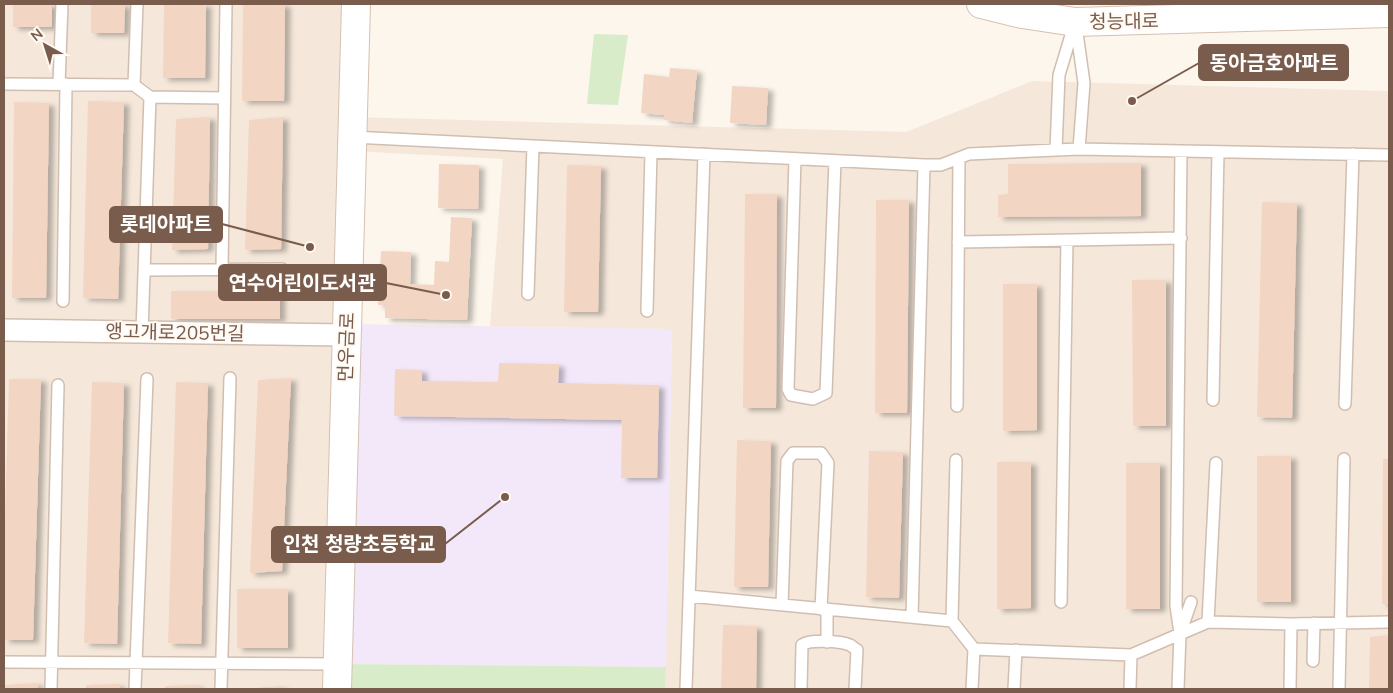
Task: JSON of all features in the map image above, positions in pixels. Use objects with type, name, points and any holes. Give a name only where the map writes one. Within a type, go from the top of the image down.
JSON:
[{"type":"main road","name":"먼우금로","points":[[337,677],[356,4]]},
{"type":"main road","name":"청능대로","points":[[981,4],[1022,14],[1075,22],[1125,12],[1389,13]]},
{"type":"street","name":"앵고개로205번길","points":[[4,330],[347,335]]},
{"type":"lane","points":[[62,4],[63,301]]},
{"type":"lane","points":[[134,85],[137,4]]},
{"type":"lane","points":[[222,269],[226,4]]},
{"type":"lane","points":[[1075,22],[1084,83],[1080,149]]},
{"type":"lane","points":[[1056,150],[1059,75],[1075,22]]},
{"type":"lane","points":[[4,84],[134,85],[150,97],[224,98]]},
{"type":"lane","points":[[142,332],[150,97]]},
{"type":"lane","points":[[352,137],[924,165],[941,165],[969,154],[1080,149],[1389,155]]},
{"type":"lane","points":[[528,294],[533,146]]},
{"type":"lane","points":[[1178,689],[1180,633],[1176,606],[1182,151]]},
{"type":"lane","points":[[647,311],[652,152]]},
{"type":"lane","points":[[1213,400],[1218,152]]},
{"type":"lane","points":[[686,689],[704,154]]},
{"type":"lane","points":[[1345,404],[1353,154]]},
{"type":"lane","points":[[957,406],[959,158]]},
{"type":"lane","points":[[795,159],[788,389],[791,395],[813,399],[826,393],[835,161]]},
{"type":"lane","points":[[912,617],[924,165]]},
{"type":"lane","points":[[958,242],[1180,238]]},
{"type":"lane","points":[[1061,602],[1066,240]]},
{"type":"lane","points":[[144,270],[282,269]]},
{"type":"lane","points":[[221,689],[230,378]]},
{"type":"lane","points":[[135,689],[148,379]]},
{"type":"lane","points":[[51,689],[58,385]]},
{"type":"lane","points":[[782,605],[787,461],[793,454],[821,453],[828,463],[824,609],[827,642]]},
{"type":"lane","points":[[1339,689],[1344,459]]},
{"type":"lane","points":[[956,460],[952,621],[974,649],[972,689]]},
{"type":"lane","points":[[1208,622],[1216,463]]},
{"type":"lane","points":[[689,596],[952,621]]},
{"type":"lane","points":[[1180,633],[1191,602]]},
{"type":"lane","points":[[974,649],[1131,655],[1208,622],[1291,624],[1389,622]]},
{"type":"lane","points":[[1313,661],[1314,623]]},
{"type":"lane","points":[[1290,689],[1291,624]]},
{"type":"lane","points":[[801,689],[802,646],[806,642],[851,645],[857,650],[855,689]]},
{"type":"lane","points":[[1014,689],[1016,650]]},
{"type":"lane","points":[[1130,689],[1131,655]]},
{"type":"lane","points":[[4,662],[222,664],[337,677]]},
{"type":"shaded area","points":[[4,4],[356,4],[353,117],[906,132],[1032,81],[1389,91],[1389,689],[665,689],[672,329],[490,327],[503,159],[352,151],[337,689],[4,689]]},
{"type":"shaded area","points":[[347,324],[672,329],[666,667],[337,664]]},
{"type":"green space","points":[[594,34],[628,35],[618,105],[587,104]]},
{"type":"green space","points":[[337,664],[666,667],[665,689],[337,689]]},
{"type":"building","points":[[13,4],[52,4],[52,27],[13,27]]},
{"type":"building","points":[[91,4],[125,4],[124,33],[91,33]]},
{"type":"building","points":[[164,4],[206,4],[205,78],[163,78]]},
{"type":"building","points":[[243,4],[285,4],[284,101],[242,101]]},
{"type":"building","points":[[670,68],[697,70],[692,123],[664,120],[664,115],[641,113],[644,74],[669,77]]},
{"type":"building","points":[[732,86],[768,88],[766,125],[730,123]]},
{"type":"building","points":[[88,101],[124,102],[118,299],[83,298]]},
{"type":"building","points":[[14,102],[49,103],[46,298],[12,298]]},
{"type":"building","points":[[210,117],[208,249],[172,250],[176,119]]},
{"type":"building","points":[[283,117],[281,249],[245,250],[249,120]]},
{"type":"building","points":[[1141,163],[1141,216],[998,217],[998,195],[1008,194],[1008,164]]},
{"type":"building","points":[[439,164],[479,165],[478,209],[438,208]]},
{"type":"building","points":[[567,165],[601,166],[598,312],[564,312]]},
{"type":"building","points":[[745,194],[777,194],[776,408],[743,408]]},
{"type":"building","points":[[876,200],[909,200],[907,413],[875,413]]},
{"type":"building","points":[[1262,202],[1297,203],[1292,418],[1257,417]]},
{"type":"building","points":[[451,217],[472,218],[467,320],[385,318],[385,305],[378,305],[381,251],[411,252],[410,284],[434,285],[435,261],[449,262]]},
{"type":"building","points":[[1132,280],[1166,280],[1166,426],[1133,426]]},
{"type":"building","points":[[1003,284],[1037,284],[1037,430],[1003,431]]},
{"type":"building","points":[[171,291],[280,291],[280,319],[171,319]]},
{"type":"building","points":[[499,363],[559,364],[558,383],[659,385],[657,478],[621,478],[622,420],[394,416],[395,369],[422,370],[422,381],[498,382]]},
{"type":"building","points":[[291,378],[282,571],[250,573],[258,380]]},
{"type":"building","points":[[9,379],[41,379],[33,640],[4,640],[4,552]]},
{"type":"building","points":[[92,382],[124,383],[117,644],[84,643]]},
{"type":"building","points":[[176,382],[208,383],[201,644],[168,643]]},
{"type":"building","points":[[737,440],[771,441],[768,587],[734,587]]},
{"type":"building","points":[[869,451],[903,452],[899,598],[866,597]]},
{"type":"building","points":[[1257,456],[1291,456],[1291,602],[1257,602]]},
{"type":"building","points":[[1383,459],[1389,459],[1389,604],[1382,604]]},
{"type":"building","points":[[997,462],[1031,462],[1031,608],[997,609]]},
{"type":"building","points":[[1126,463],[1160,463],[1160,609],[1126,609]]},
{"type":"building","points":[[237,589],[288,589],[288,648],[237,648]]},
{"type":"building","points":[[723,625],[757,626],[756,689],[721,689]]},
{"type":"building","points":[[1389,635],[1389,689],[1369,689],[1370,637]]},
{"type":"building","points":[[38,683],[37,689],[4,689],[4,685]]},
{"type":"building","points":[[120,684],[119,689],[86,689],[86,685]]},
{"type":"building","points":[[199,685],[198,689],[165,689],[165,686]]},
{"type":"building","points":[[282,686],[282,689],[254,689],[254,688]]},
{"type":"place","name":"동아금호아파트","points":[[1132,101]]},
{"type":"place","name":"롯데아파트","points":[[310,247]]},
{"type":"place","name":"연수어린이도서관","points":[[446,295]]},
{"type":"place","name":"인천 청량초등학교","points":[[505,497]]}]
